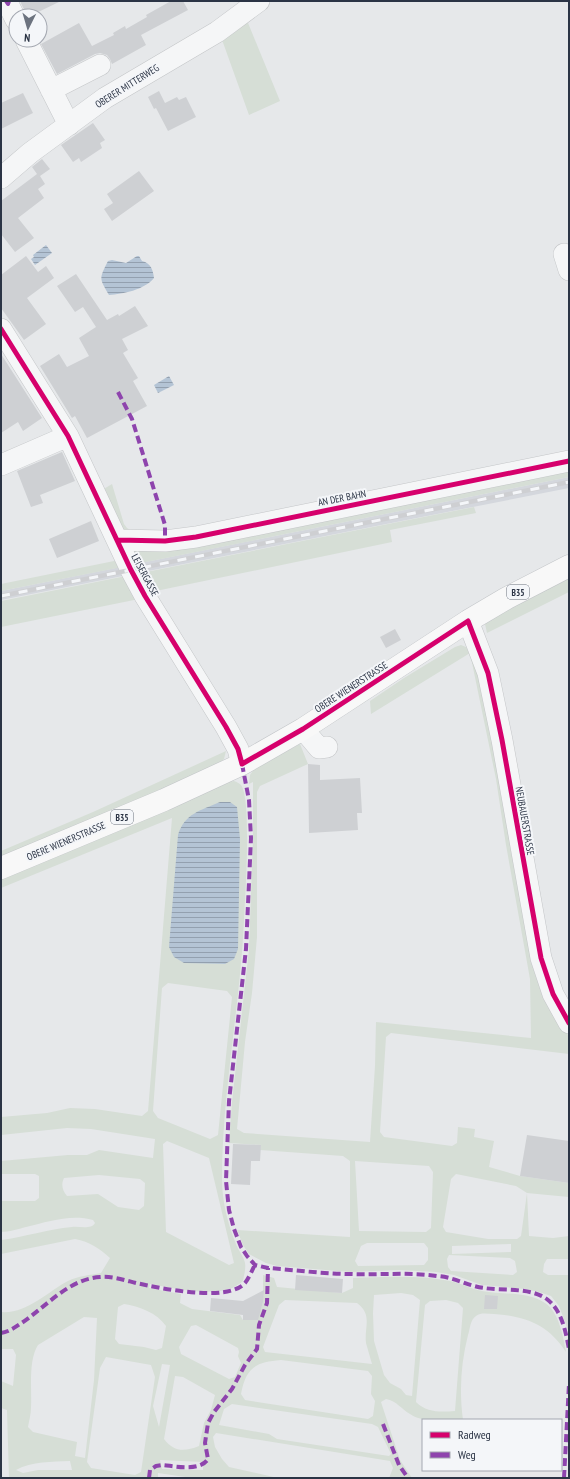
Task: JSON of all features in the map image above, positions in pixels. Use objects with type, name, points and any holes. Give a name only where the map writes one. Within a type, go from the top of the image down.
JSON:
[{"type":"main road","name":"OBERE WIENERSTRASSE","points":[[1,868],[164,800],[242,764],[303,729],[468,621],[507,598],[569,566]]},
{"type":"street","name":"OBERER MITTERWEG","points":[[1,178],[30,153],[105,98],[217,32],[259,1]]},
{"type":"street","points":[[30,48],[69,124]]},
{"type":"street","points":[[51,90],[100,65]]},
{"type":"street","name":"LEISERGASSE","points":[[1,329],[68,436],[145,596],[226,727],[238,748],[242,764]]},
{"type":"street","points":[[1,465],[68,436]]},
{"type":"street","name":"AN DER BAHN","points":[[118,540],[165,541],[196,537],[569,461]]},
{"type":"street","name":"NEUBAUERSTRASSE","points":[[468,621],[488,673],[502,740],[541,958],[553,994],[569,1023]]},
{"type":"street","points":[[303,729],[319,748],[327,747]]},
{"type":"shaded area","points":[[246,18],[280,101],[249,115],[221,37]]},
{"type":"shaded area","points":[[569,465],[569,477],[136,564],[133,557],[134,547]]},
{"type":"shaded area","points":[[569,477],[569,488],[1,600],[1,591]]},
{"type":"shaded area","points":[[112,484],[124,524],[132,531],[123,533],[102,490]]},
{"type":"shaded area","points":[[474,507],[476,513],[390,530],[392,542],[151,592],[141,573]]},
{"type":"shaded area","points":[[119,560],[122,567],[1,591],[1,584]]},
{"type":"shaded area","points":[[569,575],[569,592],[487,633],[485,624],[487,620]]},
{"type":"shaded area","points":[[126,576],[139,599],[1,627],[1,601]]},
{"type":"shaded area","points":[[461,645],[466,647],[469,653],[371,714],[370,701],[455,647]]},
{"type":"shaded area","points":[[471,656],[480,675],[554,1009],[569,1037],[569,1054],[391,1033],[386,1037],[380,1132],[384,1137],[452,1146],[457,1143],[458,1127],[475,1129],[474,1137],[494,1141],[489,1167],[520,1176],[569,1183],[569,1197],[527,1193],[529,1236],[553,1238],[569,1236],[569,1259],[547,1259],[544,1264],[543,1272],[548,1275],[569,1275],[569,1333],[559,1306],[551,1296],[539,1292],[525,1289],[482,1285],[454,1275],[436,1272],[399,1270],[350,1272],[277,1266],[266,1263],[249,1254],[243,1245],[237,1230],[350,1237],[350,1161],[343,1156],[260,1150],[261,1145],[229,1143],[232,1102],[249,949],[253,839],[253,782],[249,784],[250,775],[254,769],[300,744],[308,764],[260,786],[257,792],[257,937],[237,1129],[244,1133],[370,1142],[376,1022],[531,1038],[530,979],[506,845],[496,779]],"holes":[[[355,1161],[429,1166],[433,1172],[431,1228],[426,1232],[359,1231]],[[456,1174],[516,1186],[527,1193],[521,1236],[517,1239],[488,1239],[446,1232],[443,1227],[451,1179]],[[367,1243],[424,1243],[428,1248],[428,1260],[424,1265],[358,1266],[355,1261],[361,1246]],[[511,1244],[511,1252],[452,1254],[452,1246]],[[449,1255],[510,1258],[515,1261],[517,1272],[513,1275],[451,1271],[448,1267],[447,1259]]]},
{"type":"shaded area","points":[[226,751],[224,759],[218,765],[1,859],[1,851],[93,812]]},
{"type":"shaded area","points":[[234,781],[239,783],[244,794],[246,809],[246,892],[239,986],[225,1114],[222,1188],[228,1221],[244,1261],[245,1272],[243,1281],[233,1288],[219,1291],[190,1291],[150,1284],[149,1288],[181,1294],[180,1303],[192,1309],[240,1315],[243,1320],[257,1320],[263,1302],[263,1275],[274,1278],[277,1287],[342,1293],[353,1288],[353,1278],[402,1277],[438,1279],[454,1282],[482,1291],[523,1295],[538,1299],[550,1307],[554,1312],[562,1332],[566,1352],[552,1335],[535,1323],[505,1315],[482,1314],[476,1316],[470,1325],[462,1367],[461,1398],[463,1419],[422,1419],[410,1414],[390,1400],[386,1399],[381,1402],[400,1460],[412,1478],[389,1478],[393,1468],[390,1461],[216,1433],[213,1437],[215,1447],[229,1467],[278,1478],[192,1478],[158,1473],[158,1478],[9,1478],[7,1410],[1,1408],[1,1381],[13,1386],[16,1355],[13,1349],[1,1349],[1,1312],[19,1310],[28,1306],[72,1279],[101,1273],[110,1258],[94,1246],[75,1239],[1,1254],[1,1240],[63,1228],[88,1227],[95,1223],[93,1220],[84,1218],[67,1218],[1,1232],[1,1201],[35,1201],[39,1198],[39,1176],[35,1174],[1,1174],[1,1161],[68,1155],[87,1155],[99,1150],[153,1158],[155,1139],[91,1129],[67,1128],[1,1135],[1,1117],[47,1113],[70,1108],[95,1109],[142,1116],[148,1111],[172,818],[1,888],[1,877],[227,782]],"holes":[[[168,983],[227,991],[232,997],[218,1135],[210,1139],[158,1118],[153,1111],[162,988]],[[167,1141],[209,1158],[234,1263],[229,1265],[166,1232],[163,1144]],[[99,1175],[140,1179],[145,1183],[144,1206],[139,1210],[118,1207],[98,1194],[67,1196],[62,1187],[64,1178]],[[401,1293],[413,1295],[420,1300],[412,1396],[406,1395],[401,1389],[390,1383],[384,1375],[374,1341],[374,1295]],[[285,1300],[357,1303],[365,1312],[367,1322],[366,1343],[372,1364],[265,1352],[263,1347],[279,1305]],[[446,1300],[458,1303],[463,1308],[455,1411],[429,1410],[420,1406],[416,1402],[425,1305],[430,1301]],[[124,1304],[136,1306],[153,1314],[166,1326],[162,1348],[156,1350],[119,1344],[115,1339],[118,1307]],[[84,1317],[97,1318],[94,1380],[85,1458],[75,1456],[77,1442],[33,1432],[28,1427],[31,1410],[31,1375],[35,1352],[38,1345]],[[196,1325],[238,1348],[238,1356],[241,1363],[235,1377],[229,1379],[181,1354],[179,1347],[191,1326]],[[106,1357],[151,1365],[155,1377],[141,1472],[135,1475],[91,1468],[87,1462],[100,1368]],[[281,1360],[368,1371],[372,1376],[371,1394],[375,1401],[373,1416],[368,1419],[245,1400],[241,1394],[249,1372],[265,1362]],[[162,1364],[170,1365],[159,1427],[153,1406]],[[175,1376],[183,1377],[215,1395],[211,1410],[204,1423],[199,1446],[180,1450],[164,1439]],[[232,1404],[372,1424],[378,1427],[391,1454],[389,1456],[277,1439],[269,1434],[219,1425],[224,1409]],[[160,1460],[203,1462],[203,1470],[162,1469]],[[70,1461],[72,1470],[38,1470],[23,1473],[16,1470],[35,1463]]]},
{"type":"water","points":[[46,245],[52,253],[35,265],[31,259],[34,257],[33,255]]},
{"type":"water","points":[[139,256],[142,261],[148,263],[154,278],[145,286],[121,294],[109,295],[101,278],[108,261],[112,260],[126,263]]},
{"type":"water","points":[[169,376],[174,385],[158,393],[154,385]]},
{"type":"water","points":[[220,802],[230,802],[237,807],[240,839],[238,949],[234,959],[225,964],[184,963],[174,957],[169,947],[178,835],[189,817]]},
{"type":"building","points":[[20,1],[61,1],[47,8],[23,8]]},
{"type":"building","points":[[171,1],[183,1],[188,10],[141,35],[146,45],[112,64],[107,55],[100,53],[95,54],[57,74],[43,48],[48,48],[48,40],[79,23],[92,46],[114,35],[113,33],[125,26],[126,29],[147,17],[146,15]]},
{"type":"building","points":[[159,91],[165,103],[177,97],[179,100],[186,97],[196,117],[168,131],[156,108],[154,109],[148,97]]},
{"type":"building","points":[[23,93],[33,113],[1,129],[1,103]]},
{"type":"building","points":[[93,123],[105,140],[100,143],[102,148],[81,162],[79,158],[73,162],[61,145]]},
{"type":"building","points":[[42,159],[50,169],[40,176],[45,184],[38,189],[44,198],[18,218],[34,238],[15,252],[1,234],[1,201],[37,174],[32,167]]},
{"type":"building","points":[[139,171],[154,191],[112,221],[104,209],[113,203],[107,194]]},
{"type":"building","points":[[26,256],[38,272],[46,266],[54,278],[27,298],[46,324],[24,340],[1,308],[1,275]]},
{"type":"building","points":[[76,274],[107,320],[118,314],[119,316],[135,306],[148,326],[122,339],[128,350],[123,353],[138,378],[133,381],[147,406],[87,438],[75,416],[72,418],[40,366],[59,354],[67,367],[89,356],[79,338],[96,327],[83,307],[75,312],[57,286]]},
{"type":"building","points":[[1,354],[42,418],[23,431],[18,422],[1,433]]},
{"type":"building","points":[[62,452],[75,481],[40,495],[43,503],[31,507],[17,471]]},
{"type":"building","points":[[91,521],[99,541],[57,558],[49,539]]},
{"type":"building","points":[[395,629],[401,640],[386,648],[380,637]]},
{"type":"building","points":[[308,764],[320,765],[320,780],[360,778],[362,813],[357,813],[358,830],[309,833]]},
{"type":"building","points":[[527,1135],[569,1141],[569,1183],[520,1176]]},
{"type":"building","points":[[233,1144],[261,1145],[260,1161],[251,1161],[250,1185],[231,1184]]},
{"type":"building","points":[[296,1275],[343,1279],[342,1293],[295,1290]]},
{"type":"building","points":[[264,1290],[263,1302],[258,1320],[243,1320],[243,1315],[210,1311],[211,1298],[243,1301]]},
{"type":"building","points":[[485,1295],[498,1296],[497,1309],[484,1309]]},
{"type":"railway","points":[[1,596],[569,482]]},
{"type":"marked path","points":[[6,1],[8,4],[9,1]]},
{"type":"marked path","points":[[118,392],[132,419],[165,525],[165,541]]},
{"type":"marked path","points":[[242,764],[249,800],[251,838],[246,949],[229,1101],[226,1181],[229,1210],[241,1247],[255,1265],[268,1268],[342,1274],[426,1275],[449,1278],[484,1288],[518,1290],[534,1293],[548,1300],[557,1310],[563,1323],[569,1349]]},
{"type":"marked path","points":[[1,1333],[9,1331],[20,1324],[57,1295],[88,1279],[109,1277],[176,1290],[209,1293],[224,1292],[236,1289],[245,1283],[255,1265]]},
{"type":"marked path","points":[[149,1478],[150,1470],[156,1466],[193,1467],[199,1466],[208,1459],[205,1443],[208,1423],[214,1412],[232,1389],[245,1365],[257,1349],[259,1325],[267,1303],[268,1268]]},
{"type":"marked path","points":[[564,1478],[569,1384]]},
{"type":"marked path","points":[[383,1424],[399,1465],[408,1478]]},
{"type":"cycle path","points":[[1,329],[68,436],[131,570],[145,596],[226,727],[238,749],[242,764],[303,729],[468,621],[488,673],[502,740],[541,958],[553,994],[569,1023]]},
{"type":"cycle path","points":[[118,540],[165,541],[196,537],[569,461]]}]
